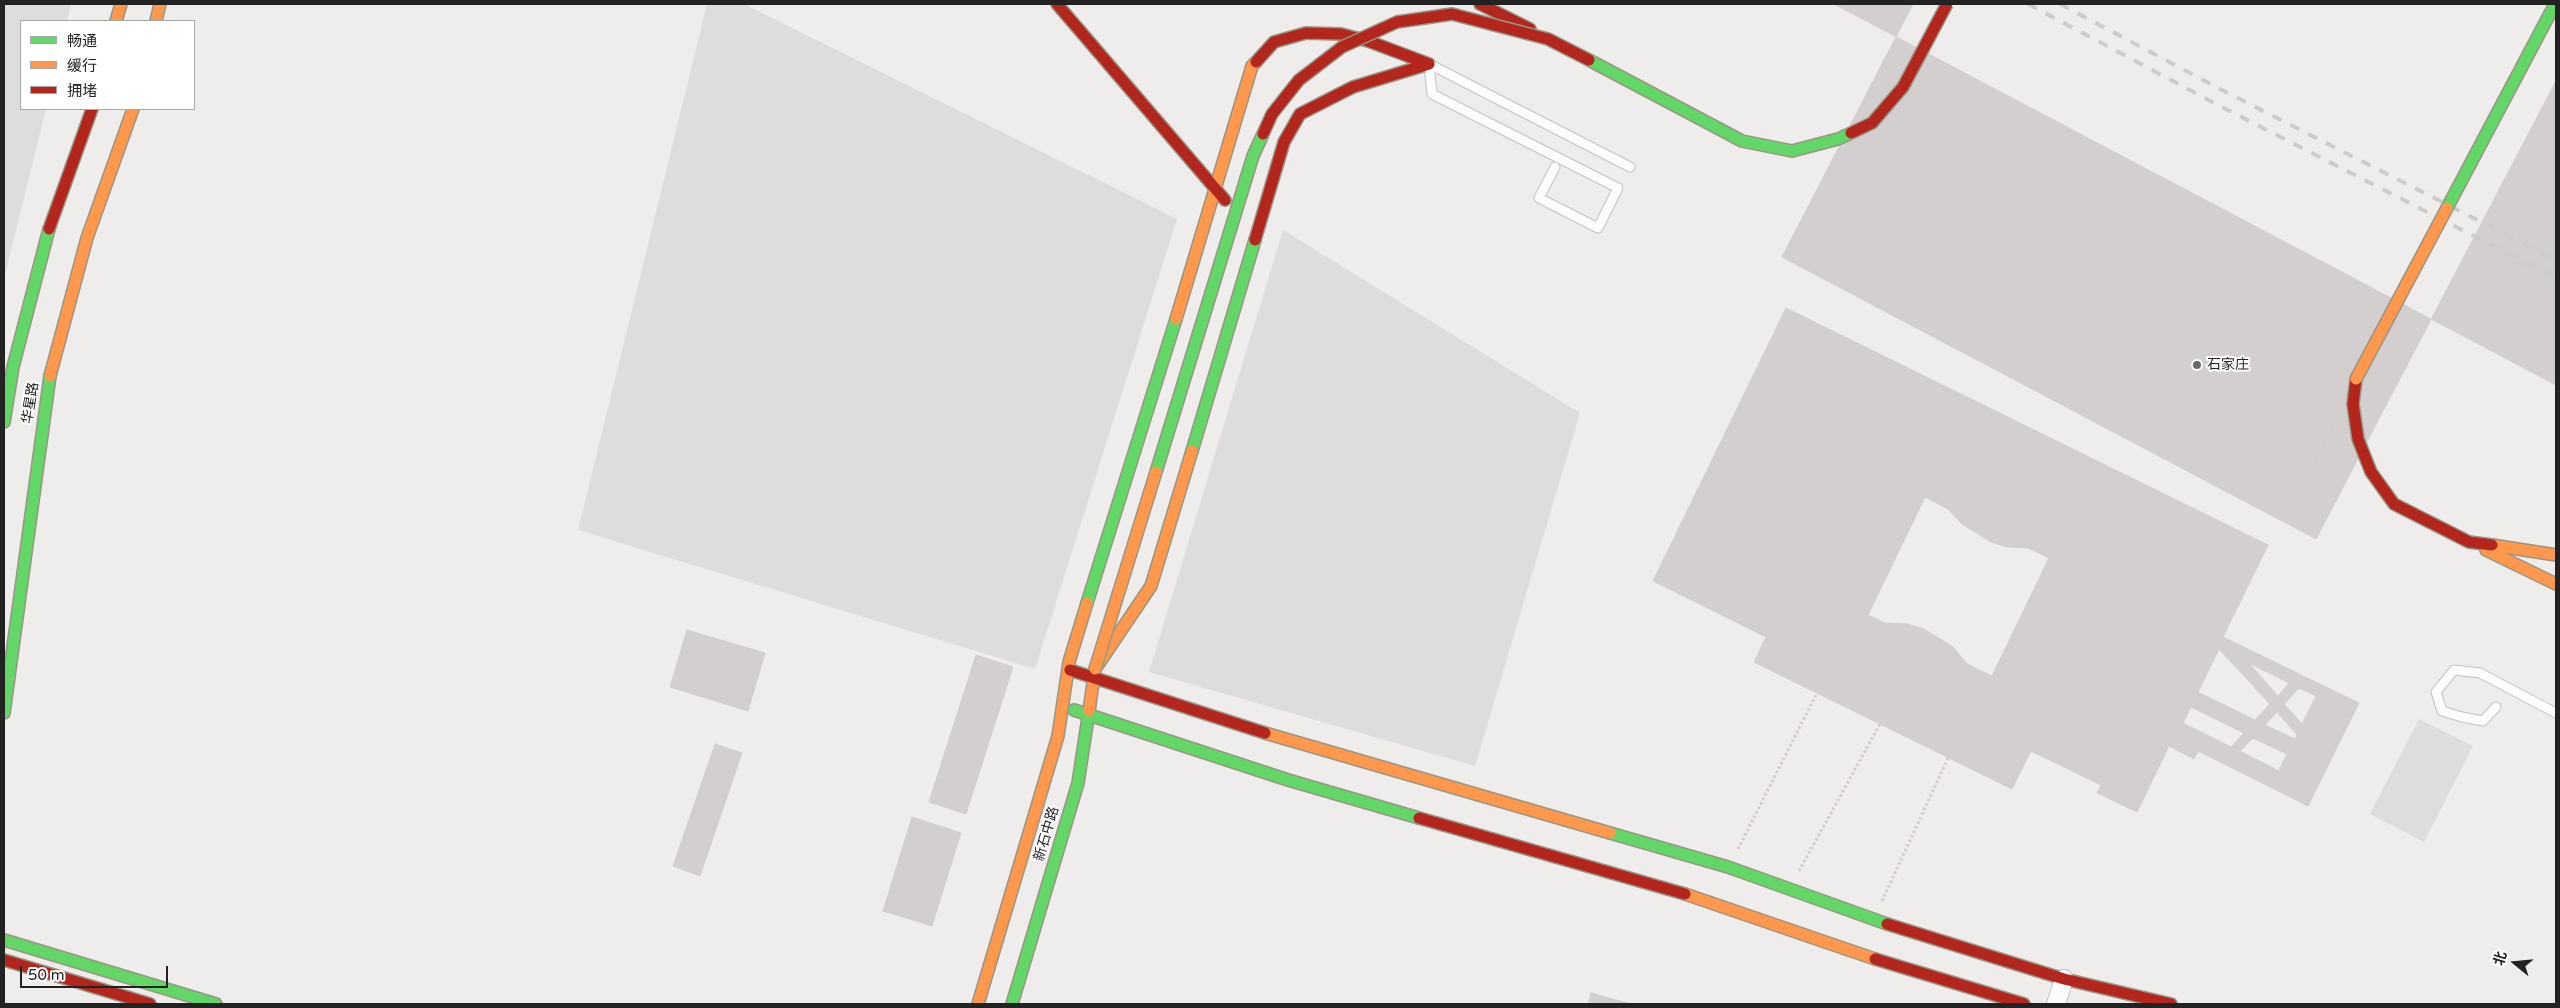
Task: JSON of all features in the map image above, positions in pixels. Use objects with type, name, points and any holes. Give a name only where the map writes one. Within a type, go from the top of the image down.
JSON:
[{"type":"main road","points":[[116,20],[121,4]]},
{"type":"main road","points":[[156,20],[160,4]]},
{"type":"main road","points":[[1057,4],[1216,192],[1250,222]]},
{"type":"main road","points":[[1480,4],[1742,141],[1792,151],[1838,139],[1872,124],[1902,87],[1948,4]]},
{"type":"main road","points":[[2555,4],[2396,300],[2354,386],[2353,404],[2358,439],[2371,472],[2394,504],[2556,584]]},
{"type":"main road","name":"新石中路","points":[[1012,1004],[1078,783],[1095,673],[1253,156],[1272,114],[1299,80],[1342,47],[1397,22],[1452,14],[1548,39]]},
{"type":"main road","name":"新石中路","points":[[978,1004],[1058,736],[1068,669],[1216,192],[1252,66],[1274,42],[1306,33],[1341,34],[1368,41],[1429,64]]},
{"type":"main road","points":[[1095,673],[1151,586],[1250,222],[1284,142],[1300,114],[1352,87],[1429,64]]},
{"type":"main road","name":"华星路","points":[[4,422],[13,367],[50,226],[92,110]]},
{"type":"main road","name":"华星路","points":[[4,713],[50,375],[87,238],[132,110]]},
{"type":"main road","points":[[2469,542],[2529,549],[2556,555]]},
{"type":"main road","points":[[1068,669],[1095,673],[1300,745],[1728,867],[1873,920],[2064,979],[2171,1004]]},
{"type":"main road","points":[[1062,706],[1288,780],[1686,894],[1911,971],[2024,1004]]},
{"type":"main road","points":[[4,940],[216,1004]]},
{"type":"main road","points":[[4,960],[150,1004]]},
{"type":"street","points":[[2056,1004],[2064,979]]},
{"type":"lane","points":[[1429,64],[1432,94],[1618,188],[1598,228],[1539,198],[1554,167]]},
{"type":"lane","points":[[1429,64],[1630,168]]},
{"type":"lane","points":[[2496,707],[2483,721],[2462,717],[2442,711],[2436,692],[2454,670],[2480,673],[2556,713]]},
{"type":"path","points":[[2304,487],[2339,415]]},
{"type":"path","points":[[1728,867],[1817,693]]},
{"type":"path","points":[[1789,889],[1880,724]]},
{"type":"path","points":[[1873,920],[1948,758]]},
{"type":"shaded area","points":[[4,4],[71,4],[67,20],[20,20],[20,110],[46,110],[4,278]]},
{"type":"shaded area","points":[[707,4],[744,4],[1177,219],[1035,669],[578,530]]},
{"type":"shaded area","points":[[1283,230],[1580,413],[1475,766],[1149,672]]},
{"type":"shaded area","points":[[2419,719],[2473,746],[2424,842],[2370,814]]},
{"type":"building","points":[[1834,4],[2556,4],[2556,385]]},
{"type":"building","name":"石家庄","points":[[1913,4],[2556,4],[2556,81],[2316,539],[1782,257]]},
{"type":"building","points":[[1786,308],[2268,545],[2223,637],[2359,703],[2308,806],[2198,751],[2194,759],[2169,746],[2137,812],[2097,793],[2101,785],[2031,751],[2012,789],[1754,662],[1766,637],[1653,581]],"holes":[[[1925,497],[1948,509],[1962,524],[1991,542],[2007,547],[2028,548],[2049,558],[1992,676],[1967,664],[1953,647],[1924,629],[1907,624],[1885,623],[1868,615]],[[2219,649],[2270,704],[2255,720],[2198,692]],[[2249,663],[2289,683],[2278,696]],[[2299,688],[2316,696],[2302,724],[2284,704]],[[2191,707],[2244,733],[2231,747],[2183,723]],[[2277,712],[2297,735],[2295,739],[2265,725]],[[2253,738],[2287,754],[2279,771],[2240,751]]]},
{"type":"building","points":[[687,630],[765,653],[748,711],[670,687]]},
{"type":"building","points":[[976,655],[1013,667],[966,814],[929,802]]},
{"type":"building","points":[[715,744],[742,753],[700,876],[673,866]]},
{"type":"building","points":[[912,817],[961,833],[932,926],[883,911]]},
{"type":"building","points":[[1591,993],[1631,1004],[1588,1004]]},
{"type":"railway","points":[[2028,4],[2218,105],[2556,278]]},
{"type":"railway","points":[[2060,4],[2222,90],[2556,260]]},
{"type":"traffic: fast","points":[[2447,208],[2555,4]]},
{"type":"traffic: fast","points":[[1589,60],[1742,141],[1792,151],[1838,139],[1851,133]]},
{"type":"traffic: fast","points":[[1156,472],[1253,156],[1263,134]]},
{"type":"traffic: fast","points":[[4,422],[13,367],[49,229]]},
{"type":"traffic: fast","points":[[1192,451],[1255,240]]},
{"type":"traffic: fast","points":[[1087,603],[1176,319]]},
{"type":"traffic: fast","points":[[4,713],[50,376]]},
{"type":"traffic: fast","points":[[1074,710],[1288,780],[1419,818]]},
{"type":"traffic: fast","points":[[1012,1004],[1078,783],[1089,711]]},
{"type":"traffic: fast","points":[[1610,833],[1728,867],[1887,924]]},
{"type":"traffic: fast","points":[[4,940],[216,1004]]},
{"type":"traffic: slow","points":[[116,20],[121,4]]},
{"type":"traffic: slow","points":[[156,20],[160,4]]},
{"type":"traffic: slow","points":[[1176,319],[1252,66],[1256,62]]},
{"type":"traffic: slow","points":[[50,376],[87,238],[133,110]]},
{"type":"traffic: slow","points":[[2356,379],[2447,208]]},
{"type":"traffic: slow","points":[[1089,711],[1095,669],[1151,586],[1192,451]]},
{"type":"traffic: slow","points":[[1095,669],[1156,472]]},
{"type":"traffic: slow","points":[[2492,545],[2556,555]]},
{"type":"traffic: slow","points":[[2486,550],[2556,584]]},
{"type":"traffic: slow","points":[[978,1004],[1058,736],[1069,662],[1087,603]]},
{"type":"traffic: slow","points":[[1265,733],[1610,833]]},
{"type":"traffic: slow","points":[[1685,894],[1875,959]]},
{"type":"traffic: jam","points":[[1057,4],[1225,200]]},
{"type":"traffic: jam","points":[[1480,4],[1530,29]]},
{"type":"traffic: jam","points":[[1851,133],[1872,123],[1903,87],[1947,4]]},
{"type":"traffic: jam","points":[[1263,134],[1272,114],[1299,80],[1342,47],[1397,22],[1452,14],[1548,39],[1589,60]]},
{"type":"traffic: jam","points":[[1256,62],[1274,42],[1306,33],[1341,34],[1368,41],[1429,64]]},
{"type":"traffic: jam","points":[[1255,240],[1284,142],[1300,114],[1353,87],[1429,64]]},
{"type":"traffic: jam","points":[[49,229],[92,110]]},
{"type":"traffic: jam","points":[[2356,379],[2353,404],[2358,439],[2371,472],[2394,504],[2469,542],[2492,545]]},
{"type":"traffic: jam","points":[[1070,670],[1265,733]]},
{"type":"traffic: jam","points":[[1419,818],[1685,894]]},
{"type":"traffic: jam","points":[[1887,924],[2064,979],[2171,1004]]},
{"type":"traffic: jam","points":[[1875,959],[2024,1004]]},
{"type":"traffic: jam","points":[[4,960],[150,1004]]},
{"type":"place","name":"石家庄","points":[[2197,365]]}]
